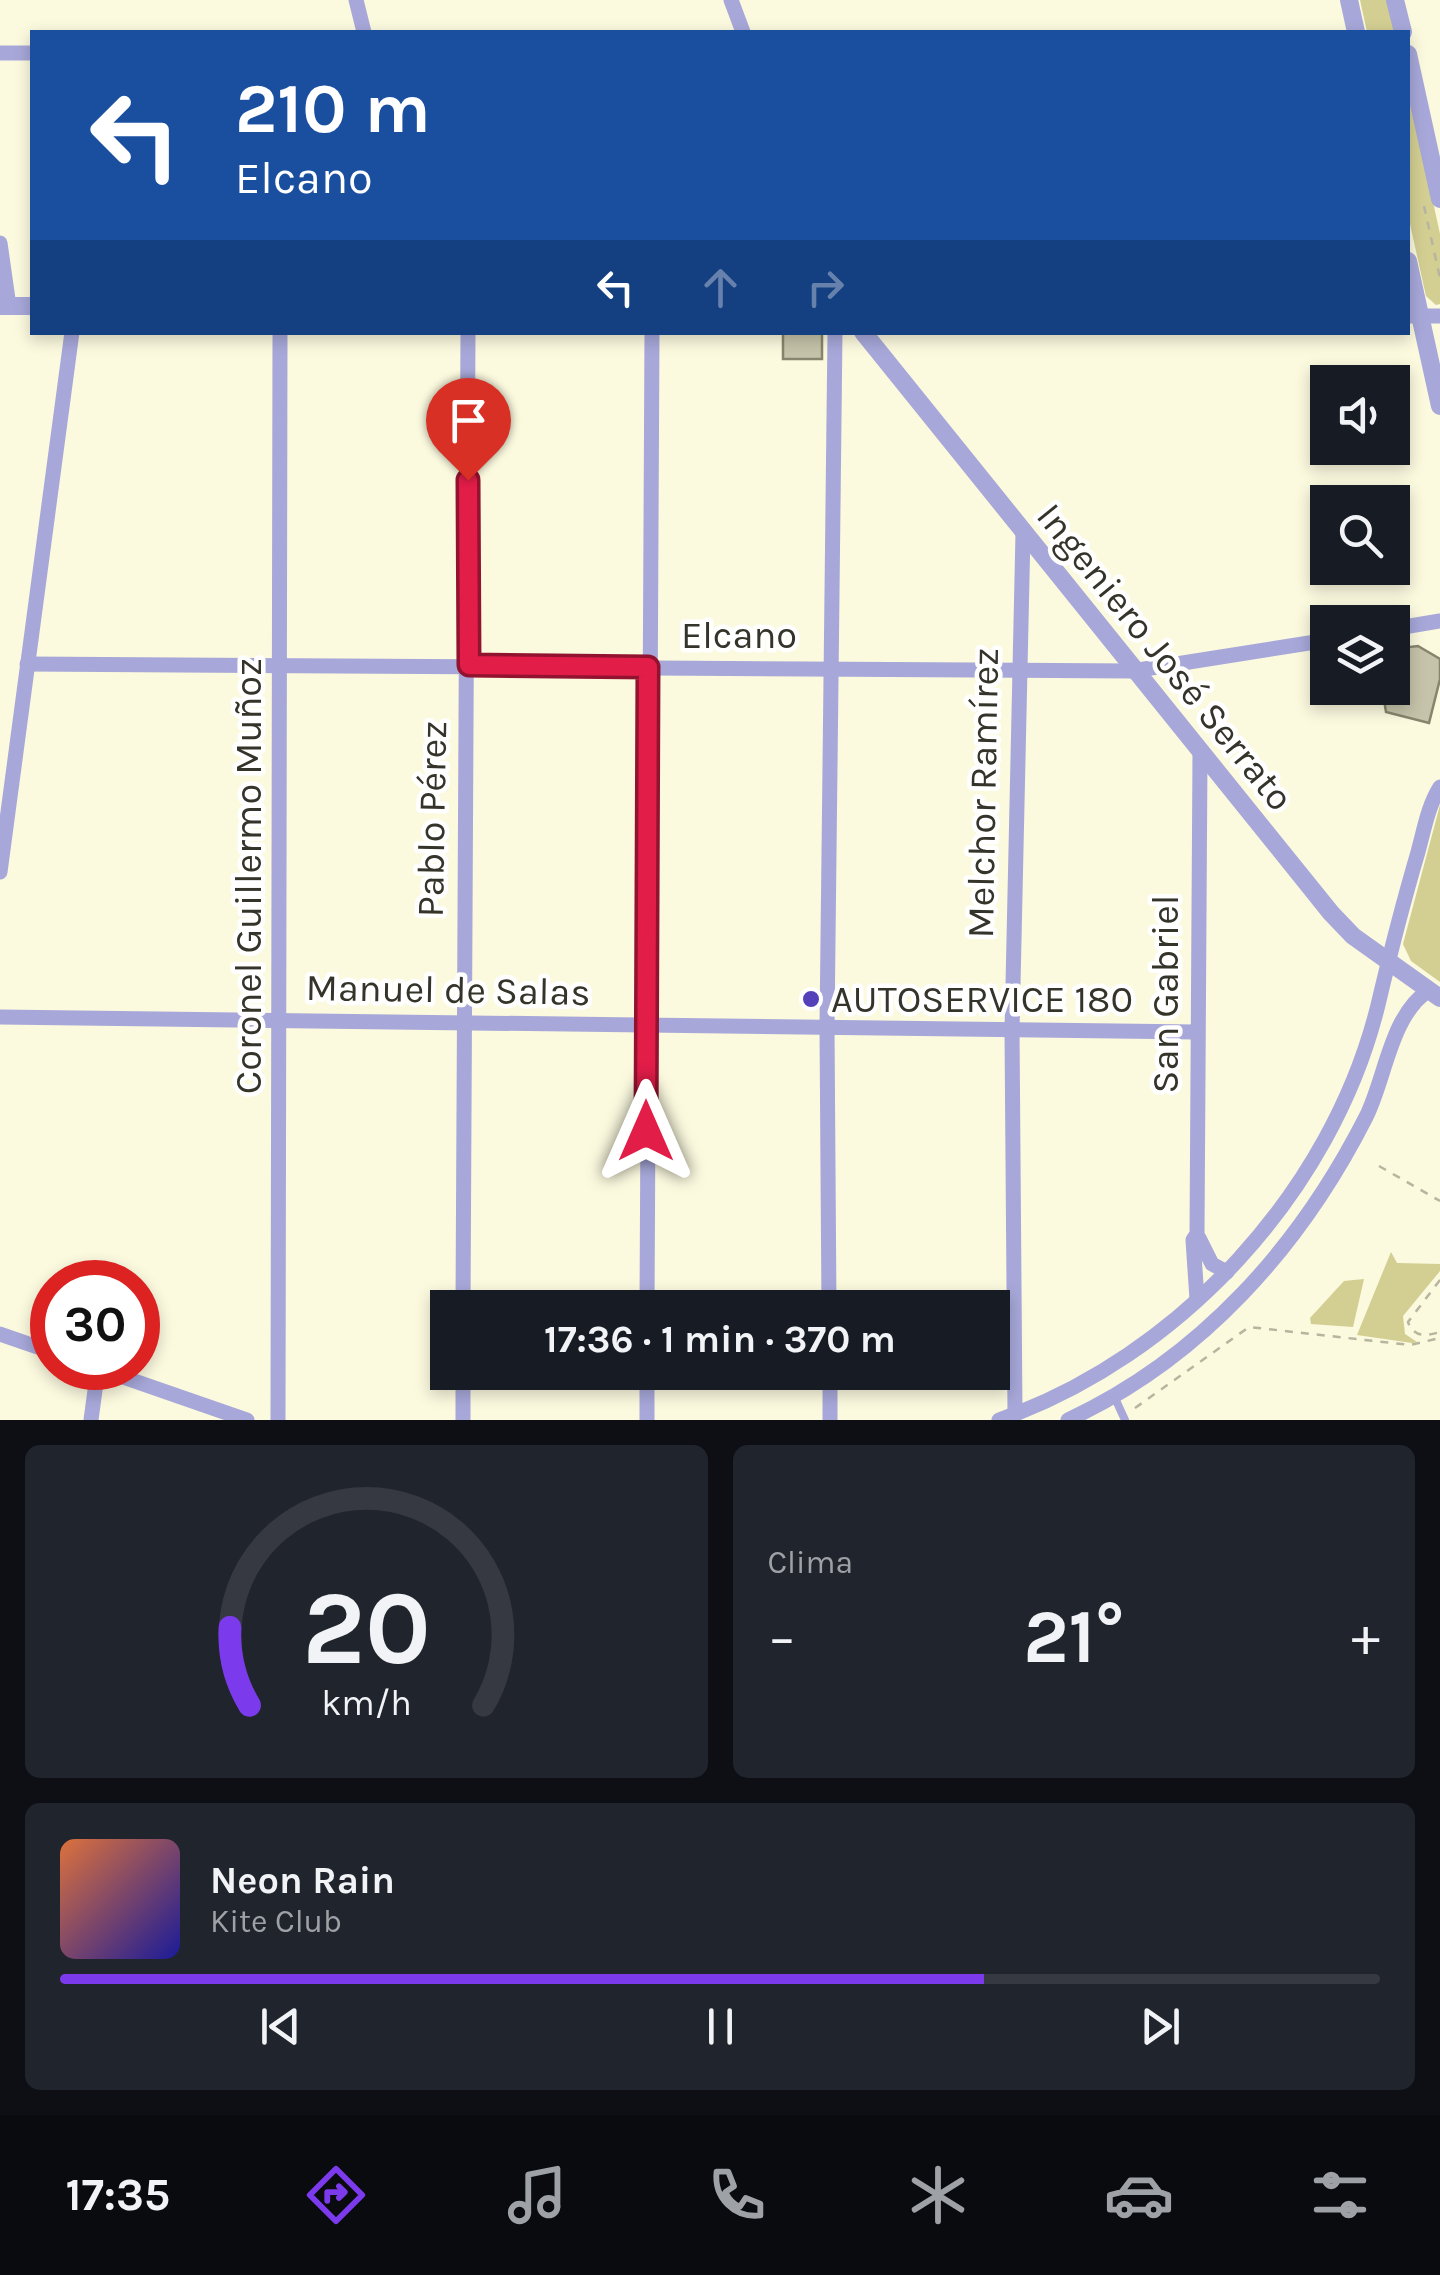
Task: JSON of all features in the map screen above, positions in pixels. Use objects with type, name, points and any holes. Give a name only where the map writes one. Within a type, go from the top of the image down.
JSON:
[{"type":"street","points":[[356,0],[364,30]]},
{"type":"street","points":[[730,0],[742,30]]},
{"type":"street","points":[[1349,0],[1356,30]]},
{"type":"street","points":[[1395,0],[1402,30]]},
{"type":"street","points":[[0,53],[30,53]]},
{"type":"street","points":[[1410,68],[1432,202]]},
{"type":"street","points":[[0,243],[4,306],[30,306]]},
{"type":"street","points":[[1410,279],[1414,316],[1440,406]]},
{"type":"street","points":[[1414,316],[1440,316]]},
{"type":"street","points":[[0,872],[72,335]]},
{"type":"street","name":"Coronel Guillermo Muñoz","points":[[278,1420],[280,335]]},
{"type":"street","name":"Pablo Pérez","points":[[462,1290],[461,1023],[469,665],[468,335]]},
{"type":"street","points":[[647,1290],[652,335]]},
{"type":"street","points":[[829,1290],[827,1027],[835,335]]},
{"type":"street","name":"Ingeniero José Serrato","points":[[868,335],[1132,671],[1330,914],[1434,994]]},
{"type":"street","name":"Melchor Ramírez","points":[[1007,1417],[1017,671],[1023,533]]},
{"type":"street","points":[[1410,626],[1440,622]]},
{"type":"street","name":"Elcano","points":[[26,664],[1132,671],[1310,643]]},
{"type":"street","name":"San Gabriel","points":[[1197,1298],[1193,1240],[1197,1234],[1200,754]]},
{"type":"street","points":[[1007,1417],[1098,1373],[1197,1298],[1245,1252],[1299,1180],[1336,1117],[1377,1009],[1387,960],[1440,787]]},
{"type":"street","points":[[1068,1420],[1114,1396],[1208,1328],[1265,1272],[1315,1207],[1349,1150],[1411,1006],[1434,994]]},
{"type":"street","name":"Manuel de Salas","points":[[0,1017],[1196,1032]]},
{"type":"street","points":[[1197,1234],[1205,1255],[1226,1272]]},
{"type":"street","points":[[1245,1252],[1265,1272]]},
{"type":"street","points":[[0,1334],[30,1344]]},
{"type":"street","points":[[1098,1373],[1114,1396]]},
{"type":"street","points":[[91,1420],[95,1390]]},
{"type":"street","points":[[160,1390],[247,1420]]},
{"type":"street","points":[[463,1390],[463,1420]]},
{"type":"street","points":[[647,1390],[647,1420]]},
{"type":"street","points":[[830,1390],[830,1420]]},
{"type":"lane","points":[[1114,1396],[1124,1418]]},
{"type":"path","points":[[1432,202],[1440,278]]},
{"type":"path","points":[[1379,1166],[1440,1201]]},
{"type":"path","points":[[1440,1280],[1408,1322],[1416,1333],[1426,1336],[1440,1332]]},
{"type":"path","points":[[1124,1418],[1248,1327],[1410,1345],[1440,1338]]},
{"type":"shaded area","points":[[1360,0],[1388,0],[1395,30],[1367,30]]},
{"type":"shaded area","points":[[1410,96],[1440,234],[1440,304],[1426,296],[1410,224]]},
{"type":"shaded area","points":[[1440,805],[1440,982],[1411,961],[1403,944]]},
{"type":"shaded area","points":[[1391,1252],[1397,1263],[1440,1264],[1440,1271],[1403,1316],[1405,1334],[1417,1342],[1357,1335]]},
{"type":"shaded area","points":[[1364,1279],[1353,1327],[1311,1324],[1310,1318],[1344,1281]]},
{"type":"building","points":[[783,335],[822,335],[822,359],[783,359]]},
{"type":"building","points":[[1418,646],[1440,659],[1440,679],[1429,723],[1386,712],[1385,705],[1410,705],[1410,647]]},
{"type":"place","name":"AUTOSERVICE 180","points":[[811,999]]},
{"type":"route","points":[[468,480],[469,665],[648,667],[646,1131]]}]
